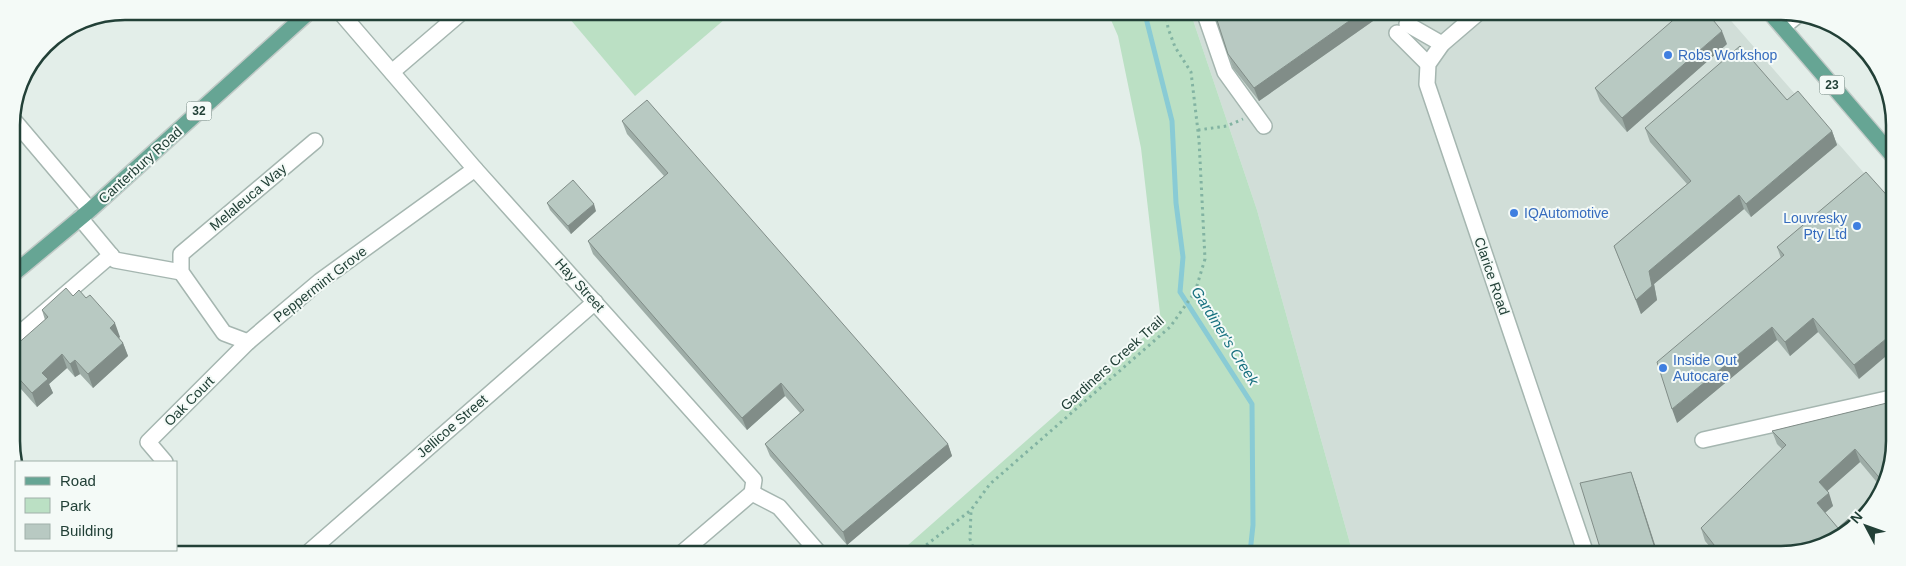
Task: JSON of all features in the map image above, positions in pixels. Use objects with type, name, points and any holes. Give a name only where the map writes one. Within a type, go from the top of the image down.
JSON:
[{"type":"main road","name":"Canterbury Road","points":[[20,268],[85,214],[300,20]]},
{"type":"main road","name":"23","points":[[1777,20],[1886,149]]},
{"type":"street","name":"Hay Street","points":[[347,20],[475,169],[754,480],[752,493]]},
{"type":"street","points":[[392,72],[453,20]]},
{"type":"street","points":[[1207,20],[1225,72],[1264,126]]},
{"type":"street","points":[[1442,44],[1402,29],[1428,64],[1442,44],[1470,20]]},
{"type":"street","points":[[1783,27],[1791,21]]},
{"type":"street","name":"Clarice Road","points":[[1428,64],[1427,84],[1583,546]]},
{"type":"street","points":[[20,129],[85,214],[115,260],[181,272],[224,333],[248,342]]},
{"type":"street","name":"Melaleuca Way","points":[[181,272],[181,254],[315,141]]},
{"type":"street","name":"Peppermint Grove","points":[[248,342],[320,281],[475,169]]},
{"type":"street","points":[[20,333],[111,254]]},
{"type":"street","name":"Jellicoe Street","points":[[316,546],[595,302]]},
{"type":"street","name":"Oak Court","points":[[164,461],[148,442],[248,342]]},
{"type":"street","points":[[1703,440],[1886,399]]},
{"type":"street","points":[[690,546],[752,493],[779,507],[813,546]]},
{"type":"path","name":"Gardiners Creek Trail","points":[[925,546],[971,510],[990,484],[1170,327],[1195,292],[1205,259],[1198,130],[1191,72],[1175,47],[1167,20]]},
{"type":"path","points":[[1198,130],[1237,122]]},
{"type":"path","points":[[971,510],[970,539],[972,546]]},
{"type":"shaded area","points":[[1193,20],[1730,20],[1886,198],[1886,441],[1885,455],[1878,481],[1868,499],[1867,501],[1841,501],[1841,527],[1821,538],[1788,546],[1351,546],[1257,210]]},
{"type":"green space","points":[[571,20],[724,20],[635,96]]},
{"type":"green space","points":[[1111,20],[1193,20],[1257,210],[1351,546],[907,546],[1161,322],[1141,148],[1118,36]]},
{"type":"building","points":[[1217,20],[1350,20],[1254,88],[1228,54]]},
{"type":"building","points":[[1673,20],[1713,20],[1722,31],[1622,118],[1595,88]]},
{"type":"building","points":[[1740,46],[1787,100],[1798,91],[1832,131],[1746,204],[1739,195],[1649,271],[1652,286],[1636,300],[1614,246],[1691,181],[1645,128]]},
{"type":"building","points":[[647,100],[948,444],[843,532],[765,444],[804,410],[781,383],[742,418],[588,241],[668,173],[622,121]]},
{"type":"building","points":[[1866,172],[1886,194],[1886,339],[1854,365],[1813,318],[1785,342],[1772,327],[1672,409],[1657,362],[1784,255],[1777,247]]},
{"type":"building","points":[[573,180],[594,204],[568,226],[547,203]]},
{"type":"building","points":[[66,288],[73,296],[79,290],[86,298],[90,295],[115,323],[110,328],[123,343],[88,374],[75,360],[70,364],[62,354],[42,373],[48,379],[32,393],[20,380],[20,342],[48,317],[42,310]]},
{"type":"building","points":[[1886,403],[1885,455],[1879,477],[1855,449],[1819,482],[1829,493],[1817,503],[1838,528],[1841,527],[1821,538],[1788,546],[1715,546],[1701,528],[1786,445],[1772,431]]},
{"type":"building","points":[[1631,472],[1654,546],[1600,546],[1580,483]]},
{"type":"waterway","name":"Gardiner's Creek","points":[[1147,20],[1172,121],[1176,203],[1183,257],[1180,292],[1252,404],[1253,525],[1251,546]]},
{"type":"place","name":"Robs Workshop","points":[[1668,55]]},
{"type":"place","name":"IQAutomotive","points":[[1514,213]]},
{"type":"place","name":"Louvresky Pty Ltd","points":[[1857,226]]},
{"type":"place","name":"Inside Out Autocare","points":[[1663,368]]}]
